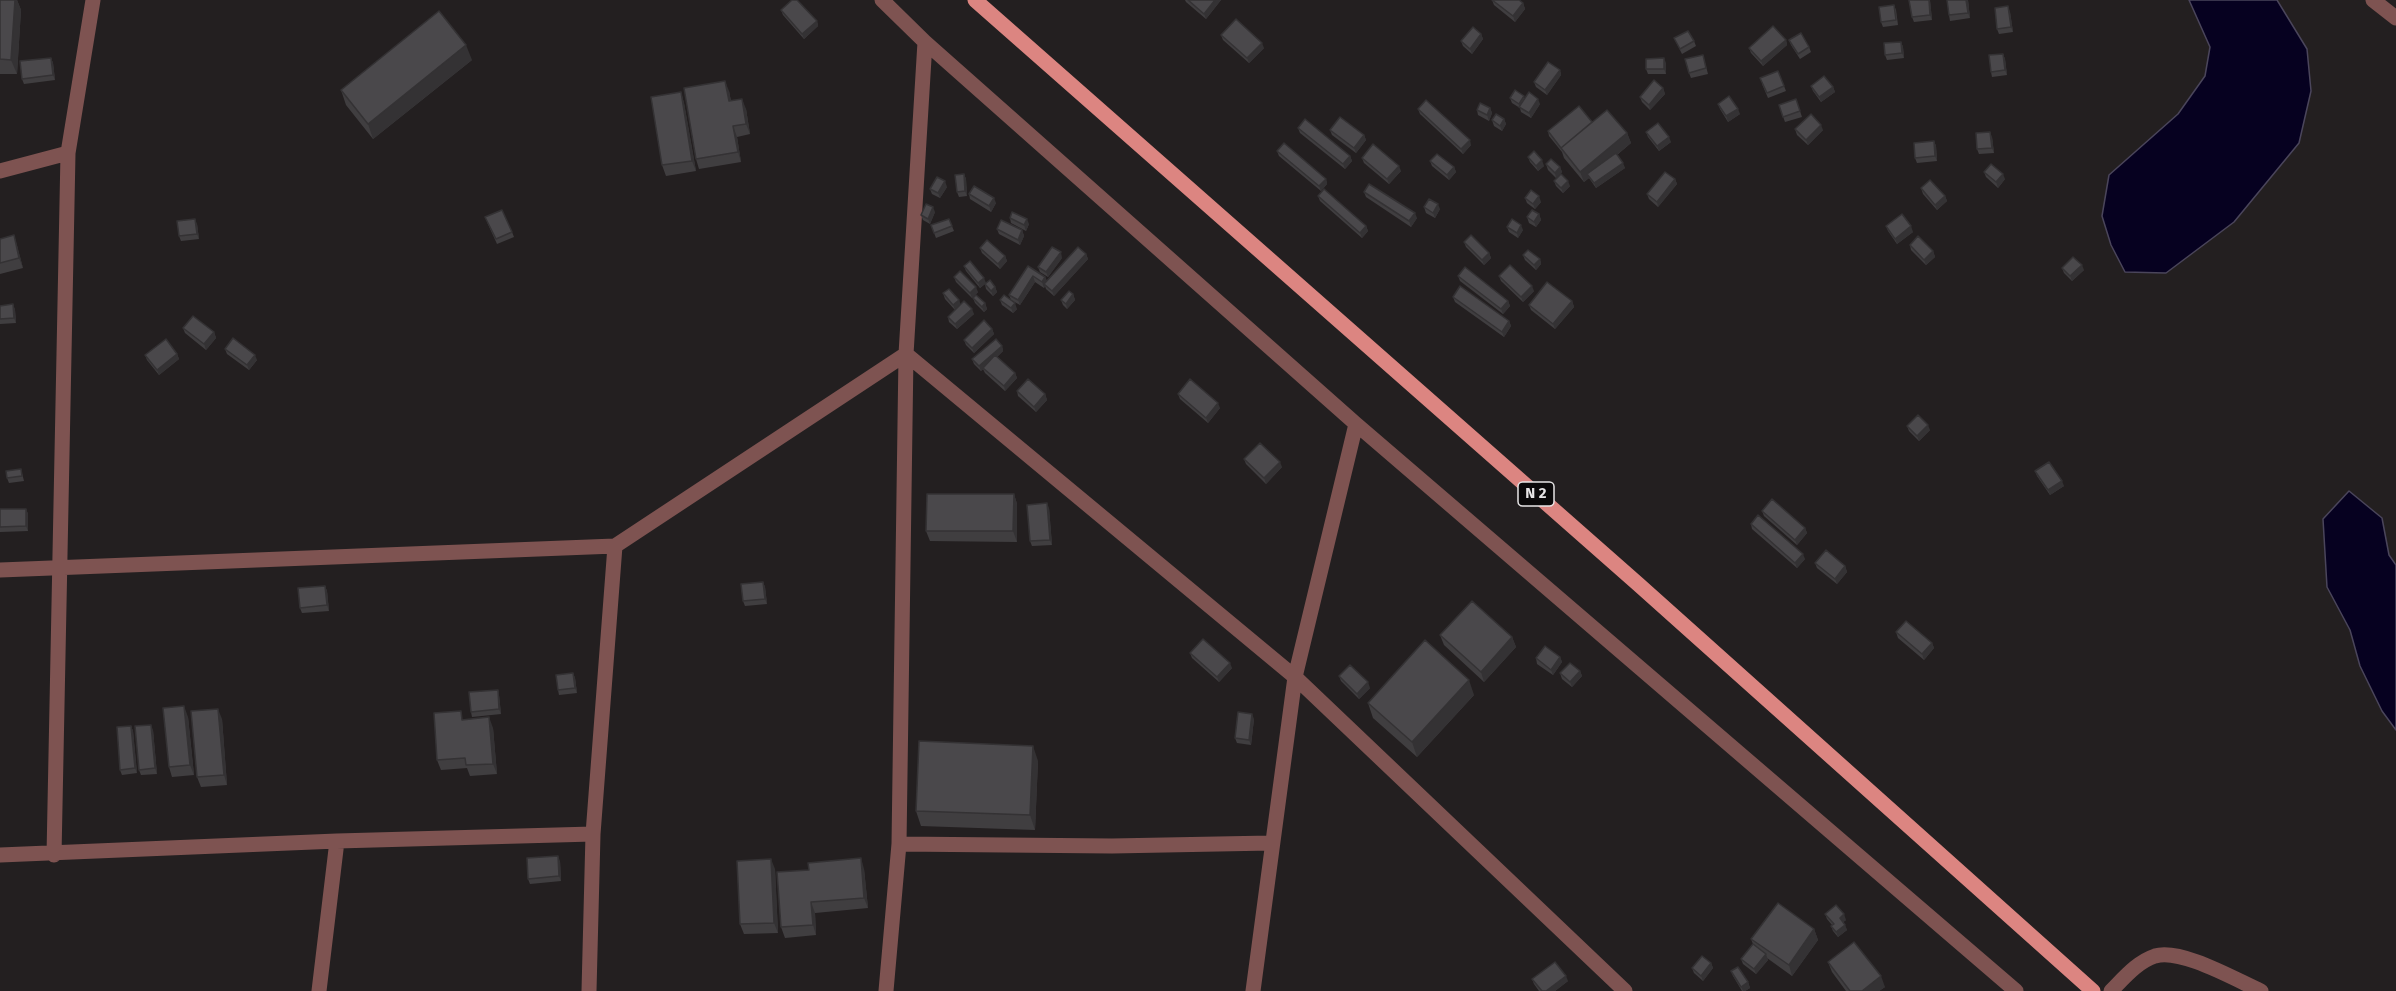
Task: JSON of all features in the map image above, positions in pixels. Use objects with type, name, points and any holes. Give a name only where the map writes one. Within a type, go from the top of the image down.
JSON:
[{"type":"main road","name":"N 2","points":[[975,0],[1655,599],[2093,991]]},
{"type":"street","points":[[54,855],[68,153],[93,0]]},
{"type":"street","points":[[882,0],[925,42],[1356,424],[1641,666],[2016,991]]},
{"type":"street","points":[[2373,0],[2396,18]]},
{"type":"street","points":[[886,991],[899,844],[906,354],[925,42]]},
{"type":"street","points":[[0,171],[68,153]]},
{"type":"street","points":[[0,570],[615,546],[906,354]]},
{"type":"street","points":[[906,354],[1295,677],[1618,988]]},
{"type":"street","points":[[1253,991],[1295,677],[1356,424]]},
{"type":"street","points":[[589,991],[593,834],[615,546]]},
{"type":"street","points":[[0,855],[54,855],[337,842],[593,834]]},
{"type":"street","points":[[319,991],[337,842]]},
{"type":"street","points":[[899,844],[1112,846],[1271,843]]},
{"type":"street","points":[[2111,991],[2145,961],[2164,954],[2202,965],[2261,991]]},
{"type":"shaded area","points":[[2189,0],[2277,0],[2307,49],[2311,91],[2299,143],[2234,222],[2166,273],[2125,272],[2111,245],[2102,216],[2109,175],[2178,114],[2205,76],[2210,47]]},
{"type":"shaded area","points":[[2349,491],[2382,518],[2389,555],[2396,565],[2396,730],[2382,711],[2360,666],[2350,630],[2327,587],[2323,519]]},
{"type":"building","points":[[0,0],[15,0],[11,60],[0,59]]},
{"type":"building","points":[[792,0],[797,0],[817,21],[802,34],[781,10]]},
{"type":"building","points":[[1188,0],[1215,0],[1204,14]]},
{"type":"building","points":[[1492,0],[1519,0],[1523,3],[1513,16]]},
{"type":"building","points":[[1909,0],[1929,0],[1930,15],[1912,17]]},
{"type":"building","points":[[1947,0],[1966,0],[1968,13],[1949,15]]},
{"type":"building","points":[[1894,5],[1896,20],[1881,22],[1879,7]]},
{"type":"building","points":[[2008,6],[2011,27],[1997,29],[1995,8]]},
{"type":"building","points":[[439,11],[466,45],[368,124],[341,90]]},
{"type":"building","points":[[1236,19],[1262,43],[1247,58],[1221,35]]},
{"type":"building","points":[[1773,26],[1786,40],[1761,61],[1749,48]]},
{"type":"building","points":[[1473,27],[1481,34],[1470,49],[1461,41]]},
{"type":"building","points":[[1688,31],[1694,41],[1680,49],[1674,38]]},
{"type":"building","points":[[1801,33],[1809,47],[1798,54],[1789,40]]},
{"type":"building","points":[[1901,42],[1902,53],[1885,55],[1884,43]]},
{"type":"building","points":[[2003,54],[2005,70],[1991,72],[1989,55]]},
{"type":"building","points":[[1703,55],[1706,68],[1689,73],[1685,59]]},
{"type":"building","points":[[51,58],[53,75],[22,79],[20,61]]},
{"type":"building","points":[[1664,58],[1664,69],[1646,69],[1646,59]]},
{"type":"building","points":[[1548,62],[1560,70],[1545,90],[1534,82]]},
{"type":"building","points":[[1778,71],[1784,86],[1767,93],[1760,78]]},
{"type":"building","points":[[1824,76],[1833,87],[1819,97],[1811,86]]},
{"type":"building","points":[[1654,80],[1663,88],[1649,105],[1640,97]]},
{"type":"building","points":[[725,81],[729,101],[742,99],[746,124],[733,126],[738,152],[696,159],[684,88]]},
{"type":"building","points":[[1515,90],[1524,96],[1519,104],[1510,98]]},
{"type":"building","points":[[681,92],[692,161],[662,165],[651,97]]},
{"type":"building","points":[[1529,92],[1538,99],[1529,113],[1519,107]]},
{"type":"building","points":[[1729,96],[1738,109],[1726,116],[1718,104]]},
{"type":"building","points":[[1796,99],[1800,111],[1783,117],[1779,105]]},
{"type":"building","points":[[1426,100],[1470,140],[1461,149],[1418,109]]},
{"type":"building","points":[[1480,103],[1490,108],[1487,115],[1477,110]]},
{"type":"building","points":[[1579,106],[1592,122],[1561,148],[1548,131]]},
{"type":"building","points":[[1607,110],[1627,133],[1580,172],[1561,148]]},
{"type":"building","points":[[1496,114],[1504,119],[1500,126],[1492,120]]},
{"type":"building","points":[[1811,114],[1821,125],[1806,140],[1795,129]]},
{"type":"building","points":[[1340,117],[1364,135],[1354,148],[1330,130]]},
{"type":"building","points":[[1305,119],[1350,156],[1343,164],[1298,128]]},
{"type":"building","points":[[1658,123],[1669,137],[1657,146],[1646,132]]},
{"type":"building","points":[[1990,132],[1992,148],[1977,149],[1976,133]]},
{"type":"building","points":[[1934,141],[1935,156],[1915,158],[1914,143]]},
{"type":"building","points":[[1284,143],[1326,179],[1319,186],[1277,151]]},
{"type":"building","points":[[1373,144],[1399,166],[1387,179],[1362,158]]},
{"type":"building","points":[[1534,151],[1542,160],[1536,166],[1528,157]]},
{"type":"building","points":[[1616,153],[1623,163],[1594,183],[1587,174]]},
{"type":"building","points":[[1437,154],[1454,167],[1447,175],[1430,161]]},
{"type":"building","points":[[1551,159],[1560,167],[1555,173],[1546,164]]},
{"type":"building","points":[[1991,164],[2003,174],[1996,182],[1984,172]]},
{"type":"building","points":[[1665,172],[1675,179],[1657,202],[1647,194]]},
{"type":"building","points":[[964,174],[965,191],[957,192],[955,175]]},
{"type":"building","points":[[1561,174],[1568,181],[1561,188],[1554,181]]},
{"type":"building","points":[[937,177],[945,181],[938,193],[930,189]]},
{"type":"building","points":[[1930,180],[1945,196],[1935,205],[1921,188]]},
{"type":"building","points":[[1369,184],[1415,213],[1409,221],[1364,192]]},
{"type":"building","points":[[974,186],[994,198],[989,206],[969,194]]},
{"type":"building","points":[[1324,189],[1366,226],[1360,233],[1318,196]]},
{"type":"building","points":[[1531,190],[1539,196],[1533,204],[1525,198]]},
{"type":"building","points":[[1429,199],[1438,204],[1433,213],[1424,207]]},
{"type":"building","points":[[926,204],[933,207],[928,219],[921,215]]},
{"type":"building","points":[[502,210],[512,232],[496,239],[485,217]]},
{"type":"building","points":[[1532,210],[1539,214],[1534,222],[1527,217]]},
{"type":"building","points":[[1012,212],[1027,219],[1024,225],[1010,218]]},
{"type":"building","points":[[1902,214],[1911,226],[1895,239],[1886,226]]},
{"type":"building","points":[[195,219],[197,234],[179,236],[177,221]]},
{"type":"building","points":[[949,219],[952,226],[934,233],[931,225]]},
{"type":"building","points":[[1512,219],[1521,225],[1517,233],[1507,227]]},
{"type":"building","points":[[1001,220],[1022,230],[1018,240],[997,229]]},
{"type":"building","points":[[14,235],[19,258],[0,263],[0,239]]},
{"type":"building","points":[[1471,235],[1489,253],[1482,260],[1464,242]]},
{"type":"building","points":[[1918,236],[1933,251],[1924,260],[1910,245]]},
{"type":"building","points":[[987,240],[1005,256],[998,264],[980,248]]},
{"type":"building","points":[[1052,247],[1061,252],[1046,272],[1038,267]]},
{"type":"building","points":[[1078,247],[1086,254],[1052,291],[1044,284]]},
{"type":"building","points":[[1528,250],[1540,259],[1534,265],[1523,255]]},
{"type":"building","points":[[2073,257],[2082,265],[2070,276],[2062,268]]},
{"type":"building","points":[[970,261],[984,278],[978,283],[964,266]]},
{"type":"building","points":[[1510,265],[1532,286],[1521,297],[1499,276]]},
{"type":"building","points":[[1028,266],[1045,277],[1042,282],[1033,276],[1018,300],[1009,295]]},
{"type":"building","points":[[1465,267],[1508,301],[1501,309],[1458,276]]},
{"type":"building","points":[[960,271],[976,287],[970,293],[954,277]]},
{"type":"building","points":[[990,280],[995,287],[991,291],[985,284]]},
{"type":"building","points":[[1547,282],[1572,301],[1553,324],[1529,305]]},
{"type":"building","points":[[1460,286],[1509,321],[1502,332],[1453,297]]},
{"type":"building","points":[[949,289],[959,300],[953,305],[943,293]]},
{"type":"building","points":[[1069,291],[1073,294],[1066,304],[1061,300]]},
{"type":"building","points":[[976,295],[985,303],[982,307],[973,298]]},
{"type":"building","points":[[1004,295],[1015,303],[1011,308],[1000,300]]},
{"type":"building","points":[[964,301],[972,309],[955,324],[948,317]]},
{"type":"building","points":[[13,304],[14,318],[0,319],[0,306]]},
{"type":"building","points":[[193,316],[214,332],[204,344],[183,328]]},
{"type":"building","points":[[984,320],[992,329],[972,348],[964,340]]},
{"type":"building","points":[[233,338],[255,355],[247,365],[225,349]]},
{"type":"building","points":[[166,339],[177,354],[157,370],[145,355]]},
{"type":"building","points":[[996,339],[1002,346],[979,366],[972,359]]},
{"type":"building","points":[[995,355],[1015,373],[1004,386],[983,368]]},
{"type":"building","points":[[1028,379],[1045,394],[1034,407],[1017,391]]},
{"type":"building","points":[[1190,379],[1218,403],[1206,418],[1178,394]]},
{"type":"building","points":[[1918,415],[1928,425],[1917,436],[1907,426]]},
{"type":"building","points":[[1260,443],[1280,462],[1264,478],[1244,459]]},
{"type":"building","points":[[2049,462],[2062,481],[2048,490],[2035,471]]},
{"type":"building","points":[[21,469],[22,476],[7,478],[6,471]]},
{"type":"building","points":[[927,494],[1014,494],[1013,531],[926,531]]},
{"type":"building","points":[[1772,499],[1805,528],[1795,540],[1762,511]]},
{"type":"building","points":[[1047,503],[1050,540],[1030,541],[1027,505]]},
{"type":"building","points":[[0,509],[26,509],[26,526],[0,527]]},
{"type":"building","points":[[1758,515],[1803,554],[1795,563],[1751,524]]},
{"type":"building","points":[[1826,550],[1845,566],[1835,579],[1815,563]]},
{"type":"building","points":[[763,582],[765,599],[743,601],[741,584]]},
{"type":"building","points":[[325,586],[327,605],[300,608],[298,588]]},
{"type":"building","points":[[1472,601],[1512,637],[1481,672],[1440,635]]},
{"type":"building","points":[[1906,621],[1932,643],[1922,654],[1896,632]]},
{"type":"building","points":[[1203,639],[1230,663],[1217,677],[1190,653]]},
{"type":"building","points":[[1425,640],[1469,680],[1412,742],[1368,703]]},
{"type":"building","points":[[1545,646],[1560,657],[1551,670],[1536,658]]},
{"type":"building","points":[[1570,663],[1580,671],[1570,682],[1560,673]]},
{"type":"building","points":[[1350,665],[1368,682],[1357,694],[1339,676]]},
{"type":"building","points":[[573,673],[575,688],[558,690],[556,675]]},
{"type":"building","points":[[498,690],[499,709],[471,712],[469,692]]},
{"type":"building","points":[[184,706],[190,765],[169,767],[163,708]]},
{"type":"building","points":[[218,709],[224,775],[197,777],[191,711]]},
{"type":"building","points":[[461,711],[462,720],[489,717],[493,764],[466,765],[465,758],[437,760],[434,713]]},
{"type":"building","points":[[1238,712],[1252,714],[1249,740],[1235,738]]},
{"type":"building","points":[[151,725],[155,768],[139,770],[135,726]]},
{"type":"building","points":[[131,726],[135,768],[120,770],[117,727]]},
{"type":"building","points":[[919,741],[1033,746],[1030,815],[916,811]]},
{"type":"building","points":[[558,856],[559,876],[528,879],[527,858]]},
{"type":"building","points":[[861,858],[864,898],[811,902],[813,925],[781,927],[777,872],[809,870],[808,863]]},
{"type":"building","points":[[771,859],[774,923],[740,924],[737,861]]},
{"type":"building","points":[[1778,903],[1814,929],[1789,965],[1751,939]]},
{"type":"building","points":[[1836,905],[1844,914],[1840,918],[1845,925],[1836,932],[1831,926],[1834,924],[1825,914]]},
{"type":"building","points":[[1854,942],[1881,976],[1862,991],[1850,991],[1828,962]]},
{"type":"building","points":[[1753,944],[1766,954],[1754,969],[1741,959]]},
{"type":"building","points":[[1702,956],[1711,963],[1701,976],[1692,968]]},
{"type":"building","points":[[1555,962],[1566,976],[1546,991],[1542,991],[1532,979]]},
{"type":"building","points":[[1738,967],[1748,982],[1741,987],[1731,971]]}]
